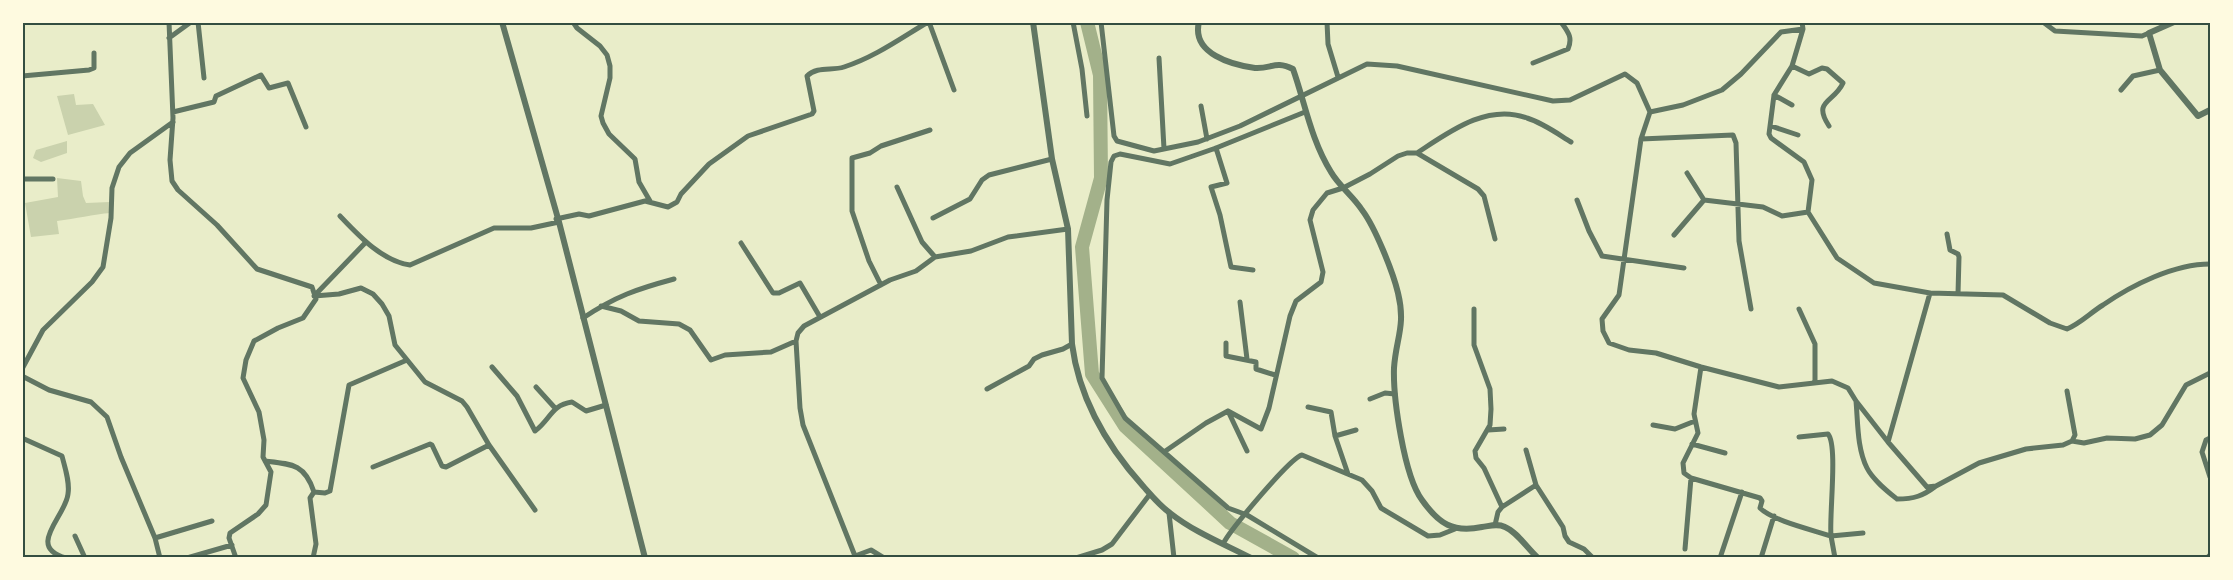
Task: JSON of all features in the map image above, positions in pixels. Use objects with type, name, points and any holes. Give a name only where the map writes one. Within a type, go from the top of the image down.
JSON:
[{"type":"street","points":[[168,22],[173,112],[170,160],[172,181],[178,190],[217,225],[257,269],[312,287],[316,299],[303,318],[278,328],[254,341],[246,360],[243,378],[259,412],[264,440],[263,457],[271,472],[266,505],[258,514],[230,533],[229,538],[236,558]]},
{"type":"street","points":[[169,38],[191,22]]},
{"type":"street","points":[[198,22],[204,78]]},
{"type":"street","points":[[502,22],[557,220],[645,558]]},
{"type":"street","points":[[573,22],[577,28],[600,46],[607,55],[610,66],[610,78],[601,116],[602,123],[610,134],[635,159],[638,182],[650,201]]},
{"type":"street","points":[[340,216],[366,242],[396,263],[410,265],[494,228],[531,228],[579,214],[589,216],[650,201],[668,207],[676,202],[709,164],[748,136],[812,114],[814,111],[807,76],[811,72],[843,67],[894,43],[929,22],[954,90]]},
{"type":"street","points":[[1034,22],[1052,159],[1068,229],[1072,344],[1074,360],[1084,392],[1100,428],[1119,460],[1169,513],[1251,558]]},
{"type":"street","points":[[1073,22],[1082,68],[1087,116]]},
{"type":"street","points":[[1101,22],[1114,136],[1117,141],[1154,152],[1198,142],[1240,126],[1301,98],[1338,77],[1367,64],[1397,66],[1553,101],[1570,100],[1625,74],[1638,82],[1650,112],[1641,139],[1619,295],[1602,318],[1603,331],[1610,343],[1629,350],[1656,353],[1701,367],[1779,387],[1832,381],[1848,388],[1888,442],[1928,487],[1936,486]]},
{"type":"street","points":[[1199,22],[1198,28],[1201,40],[1207,50],[1216,58],[1257,68],[1283,64],[1293,69],[1304,112],[1330,172],[1363,211],[1392,272],[1398,292],[1402,324],[1394,367],[1395,394],[1404,451],[1411,477],[1420,499],[1438,519],[1455,528],[1464,530],[1495,525],[1511,530],[1538,558]]},
{"type":"street","points":[[1327,22],[1328,44],[1338,77]]},
{"type":"street","points":[[1533,62],[1568,49],[1572,41],[1570,34],[1560,22]]},
{"type":"street","points":[[1802,22],[1803,29],[1792,66],[1774,95],[1769,134],[1771,138],[1804,162],[1812,180],[1808,212],[1836,258],[1874,283],[1930,293],[2003,296],[2050,323],[2067,328],[2078,324],[2101,306],[2137,284],[2198,264],[2210,264]]},
{"type":"street","points":[[2043,22],[2055,31],[2142,36],[2177,23]]},
{"type":"street","points":[[1650,112],[1683,105],[1722,90],[1741,74],[1780,32],[1803,29]]},
{"type":"street","points":[[2149,33],[2160,70],[2176,92],[2198,116],[2210,110]]},
{"type":"street","points":[[23,75],[90,70],[94,68],[95,64],[94,53]]},
{"type":"street","points":[[1160,58],[1164,149]]},
{"type":"street","points":[[1792,66],[1809,74],[1822,68],[1827,69],[1843,83],[1823,105],[1822,111],[1829,126]]},
{"type":"street","points":[[2121,90],[2133,76],[2160,70]]},
{"type":"street","points":[[173,112],[214,102],[216,96],[261,75],[269,88],[288,83],[306,127]]},
{"type":"street","points":[[1774,95],[1792,105]]},
{"type":"street","points":[[1201,106],[1207,139]]},
{"type":"street","points":[[1304,112],[1216,148],[1170,164],[1120,154],[1114,156],[1111,162],[1107,200],[1102,378],[1124,418],[1228,508],[1246,514],[1318,558]]},
{"type":"street","points":[[1228,411],[1261,429],[1268,408],[1290,316],[1296,302],[1321,282],[1324,272],[1310,220],[1313,210],[1327,193],[1343,188],[1398,156],[1417,152],[1458,127],[1481,117],[1508,114],[1527,117],[1572,142]]},
{"type":"street","points":[[22,369],[43,330],[92,282],[103,267],[111,218],[112,188],[119,167],[130,153],[173,122]]},
{"type":"street","points":[[1771,126],[1798,135]]},
{"type":"street","points":[[881,285],[869,260],[852,211],[852,158],[930,130]]},
{"type":"street","points":[[1641,139],[1733,134],[1736,143],[1739,241],[1751,309]]},
{"type":"street","points":[[1198,142],[1202,152]]},
{"type":"street","points":[[1216,148],[1227,183],[1210,188],[1220,216],[1231,267],[1253,270]]},
{"type":"street","points":[[1417,152],[1478,189],[1484,196],[1495,238]]},
{"type":"street","points":[[933,218],[970,199],[982,180],[989,175],[1052,159]]},
{"type":"street","points":[[1687,172],[1704,200]]},
{"type":"street","points":[[22,179],[53,179]]},
{"type":"street","points":[[896,187],[922,242],[935,258]]},
{"type":"street","points":[[1577,200],[1589,231],[1602,256],[1684,268]]},
{"type":"street","points":[[1704,200],[1763,207],[1782,216],[1808,212]]},
{"type":"street","points":[[1674,235],[1704,200]]},
{"type":"street","points":[[884,558],[871,550],[855,557],[803,425],[800,408],[796,342],[798,333],[804,326],[820,317],[881,285],[916,271],[935,258],[971,251],[1008,238],[1068,229]]},
{"type":"street","points":[[1947,234],[1950,250],[1958,254],[1959,257],[1958,294]]},
{"type":"street","points":[[314,296],[366,242]]},
{"type":"street","points":[[741,243],[773,293],[779,293],[800,283],[820,317]]},
{"type":"street","points":[[583,318],[601,306],[632,291],[674,279]]},
{"type":"street","points":[[314,296],[339,294],[361,288],[373,294],[389,316],[395,345],[428,385],[462,401],[489,445],[535,510]]},
{"type":"street","points":[[1888,442],[1930,293]]},
{"type":"street","points":[[1240,302],[1247,359]]},
{"type":"street","points":[[601,306],[621,311],[639,321],[679,324],[690,330],[711,360],[725,355],[771,352],[796,342]]},
{"type":"street","points":[[1474,309],[1474,345],[1490,389],[1491,409],[1488,430],[1475,451],[1476,458],[1484,468],[1502,507]]},
{"type":"street","points":[[1799,309],[1815,344],[1816,382]]},
{"type":"street","points":[[1226,343],[1226,356],[1256,362],[1256,369],[1276,375]]},
{"type":"street","points":[[987,389],[1029,366],[1034,359],[1072,344]]},
{"type":"street","points":[[314,492],[325,493],[330,491],[350,385],[407,360]]},
{"type":"street","points":[[492,367],[517,396],[535,431],[544,424],[555,408],[562,402],[572,402],[586,411],[606,405]]},
{"type":"street","points":[[1701,367],[1694,414],[1698,433],[1684,463],[1684,473],[1691,478],[1760,498],[1762,501],[1760,508],[1762,510],[1831,536],[1863,533]]},
{"type":"street","points":[[1856,401],[1860,446],[1867,469],[1883,487],[1898,499],[1915,499],[1979,463],[2026,449],[2063,445],[2072,441],[2084,443],[2107,438],[2135,439],[2150,436],[2162,425],[2186,384],[2210,372]]},
{"type":"street","points":[[22,376],[49,390],[91,402],[107,417],[121,457],[155,538],[160,558]]},
{"type":"street","points":[[536,387],[555,408]]},
{"type":"street","points":[[2067,391],[2075,435],[2072,441]]},
{"type":"street","points":[[1370,399],[1385,393],[1395,394]]},
{"type":"street","points":[[1308,406],[1331,412],[1335,436],[1348,474]]},
{"type":"street","points":[[1164,452],[1206,423],[1228,411]]},
{"type":"street","points":[[1228,411],[1247,451]]},
{"type":"street","points":[[1653,425],[1675,428],[1695,421]]},
{"type":"street","points":[[1488,430],[1504,429]]},
{"type":"street","points":[[1335,436],[1356,430]]},
{"type":"street","points":[[1799,437],[1828,434],[1831,438],[1833,456],[1829,521],[1835,558]]},
{"type":"street","points":[[22,438],[62,456],[68,494],[65,506],[50,528],[48,541],[50,549],[56,555],[66,558]]},
{"type":"street","points":[[2210,438],[2206,440],[2202,452],[2210,477]]},
{"type":"street","points":[[373,467],[430,444],[439,462],[442,466],[446,467],[489,445]]},
{"type":"street","points":[[1692,444],[1725,454]]},
{"type":"street","points":[[1526,450],[1536,485],[1563,527],[1569,542],[1584,549],[1593,558]]},
{"type":"street","points":[[1223,544],[1230,530],[1298,456],[1308,457],[1362,480],[1372,491],[1381,508],[1428,536],[1440,535],[1455,528]]},
{"type":"street","points":[[265,461],[297,466],[305,472],[314,492]]},
{"type":"street","points":[[1685,548],[1691,478]]},
{"type":"street","points":[[1495,525],[1498,512],[1502,507],[1536,485]]},
{"type":"street","points":[[313,558],[316,544],[310,498],[314,492]]},
{"type":"street","points":[[1720,558],[1742,492]]},
{"type":"street","points":[[1076,558],[1102,550],[1112,544],[1150,494]]},
{"type":"street","points":[[1169,513],[1174,558]]},
{"type":"street","points":[[1761,558],[1774,516]]},
{"type":"street","points":[[155,538],[212,521]]},
{"type":"street","points":[[75,536],[85,558]]},
{"type":"street","points":[[187,558],[232,545]]},
{"type":"street","points":[[2207,558],[2210,555]]},
{"type":"green space","points":[[74,94],[76,105],[93,104],[105,125],[68,135],[57,96]]},
{"type":"green space","points":[[67,141],[67,153],[41,162],[33,158],[36,150]]},
{"type":"green space","points":[[57,178],[81,181],[86,203],[110,202],[111,213],[57,221],[59,234],[31,237],[25,203],[58,197]]},
{"type":"waterway","points":[[1087,22],[1100,75],[1101,178],[1082,247],[1092,374],[1125,426],[1230,523],[1293,558]]}]
